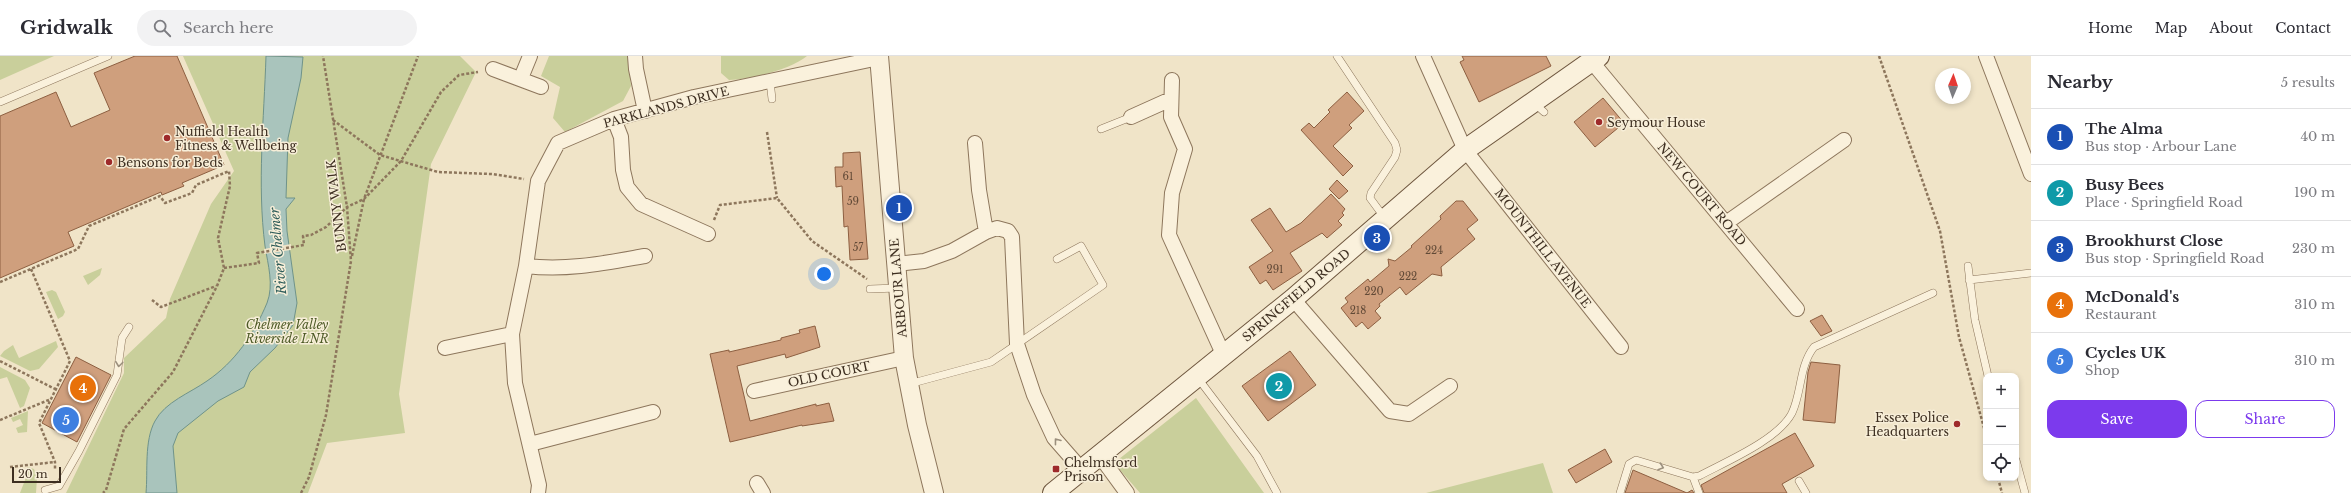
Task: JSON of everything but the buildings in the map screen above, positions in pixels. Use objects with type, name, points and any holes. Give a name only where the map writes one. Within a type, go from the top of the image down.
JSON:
[{"type":"main road","name":"SPRINGFIELD ROAD","points":[[1053,493],[1293,299],[1465,150],[1539,107],[1596,59]]},
{"type":"street","points":[[521,78],[530,56]]},
{"type":"street","points":[[635,56],[644,111]]},
{"type":"street","name":"MOUNTHILL AVENUE","points":[[1423,56],[1465,150],[1621,347]]},
{"type":"street","points":[[1986,56],[2031,174]]},
{"type":"street","name":"PARKLANDS DRIVE","points":[[538,493],[539,485],[515,383],[512,334],[526,266],[538,181],[558,143],[614,119],[694,97],[879,57]]},
{"type":"street","name":"ARBOUR LANE","points":[[879,57],[904,358],[908,384],[934,493]]},
{"type":"street","name":"NEW COURT ROAD","points":[[1596,59],[1726,223],[1797,309]]},
{"type":"street","points":[[492,69],[521,78],[541,87]]},
{"type":"street","points":[[1172,80],[1171,117],[1185,149],[1172,193],[1169,235],[1224,356]]},
{"type":"street","points":[[1131,117],[1171,99]]},
{"type":"street","points":[[614,119],[621,137],[620,170],[627,187],[641,204],[708,234]]},
{"type":"street","points":[[1726,223],[1844,140]]},
{"type":"street","points":[[975,143],[979,190],[986,232]]},
{"type":"street","points":[[896,264],[931,258],[952,251],[986,232],[1003,229],[1008,231],[1012,237],[1017,344],[1034,395],[1054,438],[1082,470]]},
{"type":"street","points":[[526,266],[546,268],[585,267],[645,256]]},
{"type":"street","points":[[1293,299],[1390,411],[1409,414],[1450,386]]},
{"type":"street","points":[[445,348],[512,334]]},
{"type":"street","name":"OLD COURT","points":[[754,391],[904,358]]},
{"type":"street","points":[[530,444],[653,412]]},
{"type":"street","points":[[1100,456],[1127,493]]},
{"type":"lane","points":[[0,102],[108,56]]},
{"type":"lane","points":[[1337,56],[1395,142],[1397,150],[1395,157],[1371,194],[1370,198],[1386,219]]},
{"type":"lane","points":[[770,81],[772,99]]},
{"type":"lane","points":[[1101,130],[1131,117]]},
{"type":"lane","points":[[908,384],[991,362],[1103,284],[1081,246],[1057,259]]},
{"type":"lane","points":[[1968,266],[1975,320],[1987,373]]},
{"type":"lane","points":[[1969,280],[2031,273]]},
{"type":"lane","points":[[870,290],[898,288]]},
{"type":"lane","points":[[1620,493],[1629,464],[1636,460],[1693,477],[1699,476],[1770,436],[1785,423],[1792,412],[1807,355],[1814,347],[1933,293]]},
{"type":"lane","points":[[45,490],[55,488],[62,482],[79,451],[117,375],[122,338],[129,327]]},
{"type":"lane","points":[[1197,377],[1257,456],[1277,493]]},
{"type":"lane","points":[[2019,472],[2024,493]]},
{"type":"lane","points":[[1693,477],[1698,493]]},
{"type":"lane","points":[[1799,481],[1806,493]]},
{"type":"path","name":"BUNNY WALK","points":[[301,493],[308,477],[326,415],[351,261],[347,207],[323,56]]},
{"type":"path","points":[[351,261],[364,199],[418,56]]},
{"type":"path","points":[[1879,56],[1940,231],[1959,337],[1983,424]]},
{"type":"path","points":[[224,268],[259,263],[257,253],[304,245],[303,236],[326,227],[347,207],[364,199],[401,161],[441,92],[459,75],[492,69]]},
{"type":"path","points":[[333,120],[380,155],[438,172],[492,174],[538,181]]},
{"type":"path","points":[[767,132],[777,198],[812,241],[867,277],[870,290]]},
{"type":"path","points":[[0,282],[78,249],[90,226],[160,196],[165,204],[192,193],[196,185],[229,171],[230,186],[218,238],[224,268],[217,286],[173,372],[124,429],[106,490],[103,493]]},
{"type":"path","points":[[708,234],[720,205],[777,198]]},
{"type":"path","points":[[31,269],[70,361],[39,423],[56,462],[55,488]]},
{"type":"path","points":[[152,300],[161,307],[217,286]]},
{"type":"path","points":[[0,361],[56,389]]},
{"type":"path","points":[[0,420],[51,399]]},
{"type":"path","points":[[10,467],[56,462]]},
{"type":"path","points":[[1999,481],[2002,493]]},
{"type":"green space","points":[[0,56],[54,56],[0,80]]},
{"type":"green space","name":"Chelmer Valley Riverside LNR","points":[[183,56],[460,56],[476,72],[431,164],[399,394],[405,433],[327,443],[308,493],[66,493],[124,373],[124,358],[166,318],[170,299],[211,204],[234,171]]},
{"type":"green space","points":[[549,56],[628,56],[631,86],[623,101],[565,132],[553,118],[560,87],[541,76]]},
{"type":"green space","points":[[721,56],[807,56],[791,66],[770,73],[748,78],[729,80],[721,73]]},
{"type":"green space","points":[[102,268],[100,275],[88,285],[83,276]]},
{"type":"green space","points":[[52,290],[56,292],[65,312],[63,316],[58,319],[46,292]]},
{"type":"green space","points":[[56,341],[58,347],[39,369],[30,371],[0,356],[4,351],[13,345],[19,358]]},
{"type":"green space","points":[[0,367],[25,380],[30,388],[24,406],[20,408],[7,377],[0,379]]},
{"type":"green space","points":[[1196,398],[1264,493],[1140,493],[1114,463]]},
{"type":"green space","points":[[28,411],[27,432],[18,433],[16,428],[23,425],[20,419],[13,422],[11,418]]},
{"type":"green space","points":[[1543,463],[1553,493],[1426,493]]},
{"type":"green space","points":[[28,467],[34,469],[37,478],[36,493],[20,493],[27,475],[23,474]]},
{"type":"water","name":"River Chelmer","points":[[266,56],[303,57],[301,78],[288,138],[286,198],[295,198],[286,209],[287,231],[297,303],[293,325],[275,348],[250,372],[244,387],[218,401],[178,433],[173,446],[177,493],[146,493],[149,438],[159,414],[178,398],[207,381],[235,356],[256,326],[269,296],[270,275],[265,246],[261,175]]},
{"type":"pier","points":[[291,244],[291,250],[264,254],[264,249]]},
{"type":"place","name":"Seymour House","points":[[1599,122]]},
{"type":"place","name":"Nuffield Health Fitness & Wellbeing","points":[[167,138]]},
{"type":"place","name":"Bensons for Beds","points":[[109,162]]},
{"type":"place","name":"The Alma","points":[[899,208]]},
{"type":"place","name":"Brookhurst Close","points":[[1377,238]]},
{"type":"place","name":"Busy Bees","points":[[1279,386]]},
{"type":"place","name":"McDonald's","points":[[83,388]]},
{"type":"place","name":"Cycles UK","points":[[66,420]]},
{"type":"place","name":"Essex Police Headquarters","points":[[1957,424]]},
{"type":"place","name":"Chelmsford Prison","points":[[1056,469]]}]
